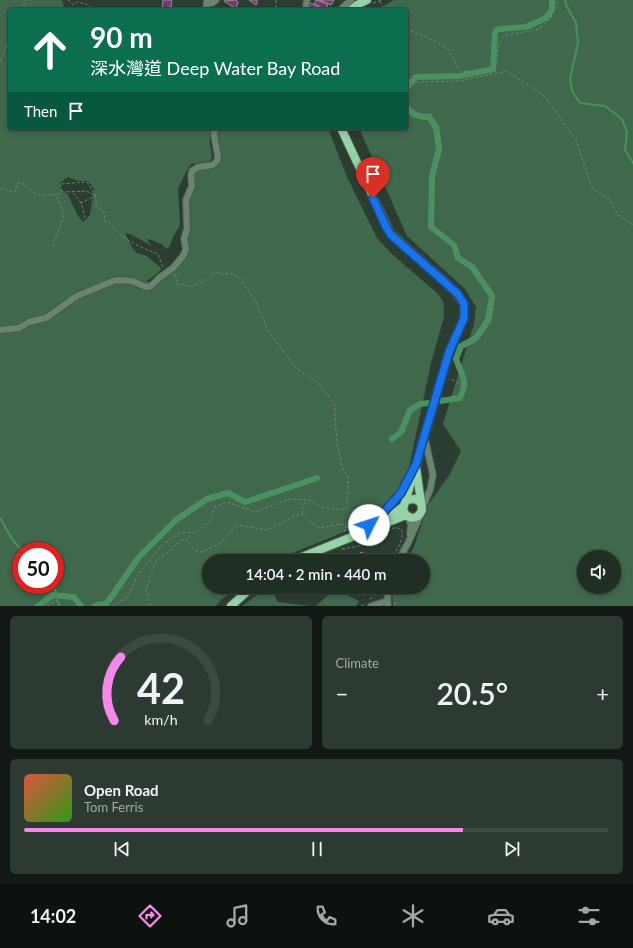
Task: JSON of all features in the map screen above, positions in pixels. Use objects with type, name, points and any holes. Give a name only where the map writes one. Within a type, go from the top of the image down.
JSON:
[{"type":"main road","points":[[353,8],[367,0]]},
{"type":"main road","points":[[343,130],[390,233],[455,291],[464,304],[465,314],[463,322],[449,352],[404,505],[403,510],[407,516]]},
{"type":"main road","points":[[346,537],[407,516],[415,518],[421,509],[416,464]]},
{"type":"main road","points":[[308,554],[369,525],[401,493],[416,464]]},
{"type":"main road","points":[[376,527],[404,505],[407,500],[416,499],[421,509]]},
{"type":"main road","points":[[231,606],[244,594]]},
{"type":"street","points":[[207,1],[212,3],[216,0]]},
{"type":"street","points":[[342,8],[351,0]]},
{"type":"street","points":[[0,330],[19,328],[29,322],[46,318],[77,296],[113,281],[132,281],[146,287],[151,286],[173,268],[183,256],[186,249],[184,239],[187,229],[186,200],[192,186],[192,171],[198,167],[213,165],[217,161],[218,157],[214,135],[215,130]]},
{"type":"street","points":[[402,554],[430,490],[433,475],[424,436]]},
{"type":"street","points":[[407,516],[411,526],[408,543]]},
{"type":"street","points":[[371,606],[388,604],[387,594]]},
{"type":"path","points":[[68,0],[73,5],[77,2],[86,4],[91,8]]},
{"type":"path","points":[[495,73],[499,44],[505,35],[537,30],[551,19],[552,11],[559,0]]},
{"type":"path","points":[[408,30],[431,39],[448,49],[460,71],[495,73]]},
{"type":"path","points":[[0,62],[8,44]]},
{"type":"path","points":[[408,91],[415,82],[460,81],[507,71],[545,97],[576,140],[592,188],[609,199],[618,215],[633,225]]},
{"type":"path","points":[[408,104],[410,109],[420,115],[431,114],[439,128],[441,150],[434,177],[432,227],[455,244],[460,256],[474,266],[495,296],[490,322],[477,341],[463,348],[458,361],[468,386],[446,378]]},
{"type":"path","points":[[0,189],[4,188],[11,192],[15,192],[17,184],[22,182],[37,195],[56,195],[62,192],[86,191],[96,196]]},
{"type":"path","points":[[62,192],[60,184],[87,182],[96,196],[96,206],[104,212],[105,220],[112,224],[119,234],[133,243],[141,248],[158,254],[165,274]]},
{"type":"path","points":[[72,192],[81,203],[84,218]]},
{"type":"path","points":[[53,246],[64,216],[56,195]]},
{"type":"path","points":[[81,203],[96,196]]},
{"type":"path","points":[[112,606],[128,597],[137,576],[163,544],[180,532],[197,532],[209,522],[215,507],[227,502],[255,512],[289,499],[309,500],[321,507],[346,509],[348,477],[342,467],[337,442],[334,403],[318,383],[295,367],[268,331],[256,302],[238,276],[228,273],[222,274],[214,272],[210,278],[191,287],[176,283],[177,280],[173,268]]},
{"type":"path","points":[[302,514],[306,500]]},
{"type":"path","points":[[151,606],[146,589],[154,566],[158,559],[170,551],[181,540],[186,539],[195,550],[201,552],[221,543],[234,526],[237,525],[268,530],[302,514],[320,528],[341,524],[347,526],[346,537]]},
{"type":"path","points":[[338,549],[365,544],[378,538],[392,528],[396,528],[401,529],[403,533],[402,539],[394,554]]},
{"type":"path","points":[[362,594],[366,596]]},
{"type":"path","points":[[47,606],[60,598],[75,600],[79,606]]},
{"type":"green space","points":[[0,0],[62,0],[64,8],[8,8],[8,130],[211,130],[210,147],[212,155],[210,161],[191,164],[178,189],[180,225],[170,246],[167,249],[161,244],[149,239],[147,240],[152,246],[130,234],[125,233],[133,249],[137,253],[147,256],[161,268],[159,272],[147,281],[152,286],[185,256],[187,211],[190,186],[196,169],[216,164],[216,130],[329,130],[347,177],[377,238],[393,255],[437,293],[443,301],[444,317],[431,363],[407,477],[385,507],[373,514],[373,517],[354,528],[290,554],[202,554],[202,594],[228,594],[216,606],[0,606]],"holes":[[[68,177],[78,181],[88,181],[94,189],[90,215],[83,222],[78,216],[67,193],[62,193],[59,184]]]},
{"type":"green space","points":[[394,0],[633,0],[633,606],[393,606],[392,594],[430,594],[430,554],[410,554],[414,547],[428,505],[450,474],[461,451],[443,424],[474,324],[476,307],[465,289],[407,236],[360,130],[408,130],[408,8],[380,8]]},
{"type":"green space","points":[[258,594],[274,594],[278,602],[311,606],[242,606]]},
{"type":"green space","points":[[329,594],[345,594],[359,601],[356,606],[316,606]]},
{"type":"building","points":[[163,0],[172,0],[171,7],[162,8]]},
{"type":"building","points":[[236,0],[238,2],[236,8],[234,8],[224,1]]},
{"type":"building","points":[[249,0],[257,0],[256,5]]},
{"type":"building","points":[[316,0],[328,4],[327,8],[322,8],[314,4]]},
{"type":"building","points":[[319,0],[334,0],[331,5]]},
{"type":"building","points":[[310,3],[322,8],[308,8]]},
{"type":"waterway","points":[[408,86],[416,77],[460,76],[493,69],[496,31],[499,29],[526,27],[546,18],[552,10],[552,0]]},
{"type":"waterway","points":[[565,0],[566,5],[576,23],[578,43],[570,79],[572,91],[580,103],[605,106],[622,119],[627,132],[625,150],[633,163]]},
{"type":"waterway","points":[[408,109],[416,115],[429,117],[436,128],[439,149],[432,176],[431,227],[454,245],[458,258],[472,267],[492,296],[488,320],[476,338],[461,346],[456,359],[464,383],[460,398],[440,401]]},
{"type":"waterway","points":[[392,439],[401,432],[410,410],[420,404],[429,403]]},
{"type":"waterway","points":[[95,606],[107,603],[139,557],[176,520],[207,499],[228,493],[245,502],[317,478]]},
{"type":"waterway","points":[[0,518],[14,542]]},
{"type":"waterway","points":[[38,606],[53,595],[74,597],[81,606]]},
{"type":"waterway","points":[[57,601],[60,606]]},
{"type":"route","points":[[369,525],[382,514],[401,493],[416,464],[449,352],[462,325],[465,314],[464,304],[458,294],[391,235],[373,198]]}]
